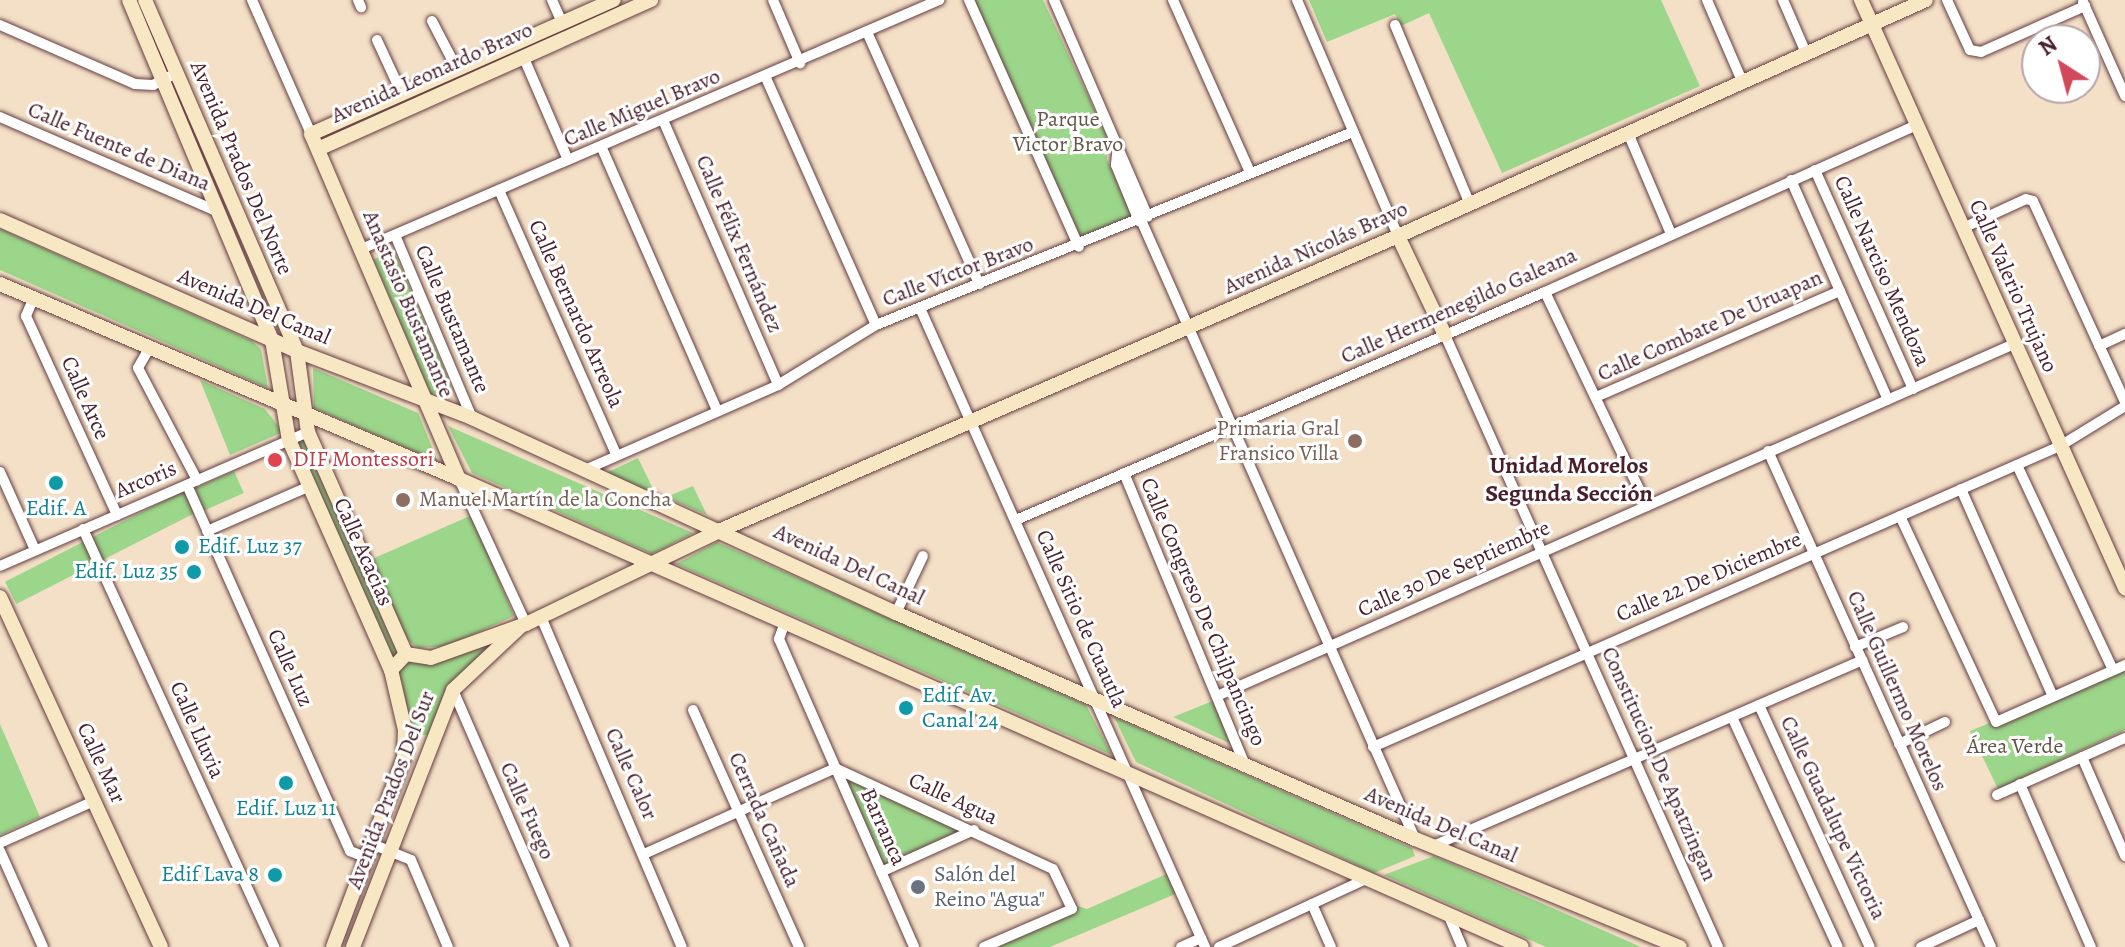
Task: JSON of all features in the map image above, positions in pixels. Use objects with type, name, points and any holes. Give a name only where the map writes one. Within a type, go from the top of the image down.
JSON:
[{"type":"street","name":"Calle Acacias","points":[[129,0],[272,340],[289,440],[391,670]]},
{"type":"street","name":"Avenida Prados Del Norte","points":[[145,0],[251,254],[297,351],[307,425]]},
{"type":"street","name":"Anastasio Bustamante","points":[[252,0],[523,625]]},
{"type":"street","points":[[552,0],[562,22]]},
{"type":"street","name":"Avenida Leonardo Bravo","points":[[311,134],[562,22],[618,4],[651,0]]},
{"type":"street","points":[[773,0],[800,63]]},
{"type":"street","name":"Calle Miguel Bravo","points":[[359,250],[766,78],[939,0]]},
{"type":"street","points":[[969,0],[1079,247]]},
{"type":"street","points":[[1054,0],[1120,149],[1116,165],[1143,219],[1186,330],[1415,839]]},
{"type":"street","points":[[1173,0],[1250,172]]},
{"type":"street","points":[[1297,0],[1398,236],[1445,335]]},
{"type":"street","points":[[1707,0],[1742,81]]},
{"type":"street","points":[[1783,0],[1806,53]]},
{"type":"street","name":"Calle Valerio Trujano","points":[[1861,0],[2060,446],[2120,562],[2125,588]]},
{"type":"street","name":"Avenida Nicolás Bravo","points":[[721,530],[1186,330],[1926,0]]},
{"type":"street","points":[[1947,0],[1970,50],[1981,52],[2084,3],[2125,96]]},
{"type":"street","name":"Avenida Leonardo Bravo","points":[[318,149],[523,56],[618,4]]},
{"type":"street","points":[[432,21],[457,69]]},
{"type":"street","points":[[0,25],[135,84],[163,81],[177,73]]},
{"type":"street","points":[[1395,25],[1470,204]]},
{"type":"street","points":[[867,32],[979,284]]},
{"type":"street","points":[[377,40],[402,94]]},
{"type":"street","points":[[523,56],[568,160]]},
{"type":"street","points":[[766,78],[876,325]]},
{"type":"street","name":"Calle Fuente de Diana","points":[[0,117],[221,213]]},
{"type":"street","name":"Calle Félix Fernández","points":[[663,120],[778,385]]},
{"type":"street","name":"Calle Hermenegildo Galeana","points":[[1016,520],[1545,292],[1916,125]]},
{"type":"street","name":"Calle Víctor Bravo","points":[[587,469],[778,385],[876,325],[1079,247],[1250,172],[1353,132]]},
{"type":"street","points":[[1628,133],[1671,234]]},
{"type":"street","points":[[601,146],[717,410]]},
{"type":"street","name":"Calle Narciso Mendoza","points":[[1815,170],[1913,389]]},
{"type":"street","points":[[1791,180],[1888,400]]},
{"type":"street","name":"Calle Bernardo Arreola","points":[[499,190],[616,454]]},
{"type":"street","points":[[1963,228],[2026,199],[2033,201],[2125,404]]},
{"type":"street","name":"Avenida Del Canal","points":[[0,220],[297,351],[472,418],[896,613],[1093,695],[1415,839],[1680,947]]},
{"type":"street","name":"Calle Bustamante","points":[[395,235],[472,418]]},
{"type":"street","points":[[0,284],[283,405],[307,425],[459,479],[651,568],[1126,772],[1522,947]]},
{"type":"street","name":"Calle Combate De Uruapan","points":[[1596,397],[1840,291]]},
{"type":"street","points":[[1545,292],[1647,506]]},
{"type":"street","name":"Calle Arce","points":[[34,297],[26,316],[117,515]]},
{"type":"street","name":"Calle Sitio de Cuautla","points":[[920,308],[1203,943]]},
{"type":"street","points":[[2099,346],[2125,334]]},
{"type":"street","name":"Constitucion De Apatzingan","points":[[1445,335],[1718,947]]},
{"type":"street","name":"Calle 30 De Septiembre","points":[[1217,696],[2014,344]]},
{"type":"street","name":"Calle Luz","points":[[150,347],[138,368],[192,483],[207,531],[350,851],[370,851]]},
{"type":"street","name":"Calle 22 De Diciembre","points":[[1373,747],[2060,446],[2125,404]]},
{"type":"street","name":"Calle Acacias","points":[[307,425],[406,654]]},
{"type":"street","name":"Arcoris","points":[[0,566],[289,440],[307,425]]},
{"type":"street","name":"Calle Guillermo Morelos","points":[[1768,451],[1991,947]]},
{"type":"street","points":[[2017,465],[2113,670]]},
{"type":"street","points":[[0,472],[35,550]]},
{"type":"street","name":"Calle Congreso De Chilpancingo","points":[[1124,473],[1245,765]]},
{"type":"street","points":[[207,531],[310,486]]},
{"type":"street","points":[[1961,489],[2053,697]]},
{"type":"street","points":[[1900,516],[1996,722],[2125,665]]},
{"type":"street","name":"Calle Lluvia","points":[[83,529],[274,947]]},
{"type":"street","name":"Avenida Prados Del Sur","points":[[333,947],[404,757],[405,730],[391,670],[406,654],[431,658],[523,625],[651,568],[721,530]]},
{"type":"street","points":[[896,613],[923,556]]},
{"type":"street","name":"Calle Mar","points":[[0,597],[161,947]]},
{"type":"street","name":"Calle Calor","points":[[541,617],[682,947]]},
{"type":"street","name":"Avenida Prados Del Sur","points":[[353,947],[453,690],[523,625]]},
{"type":"street","name":"Barranca","points":[[784,625],[779,639],[914,947]]},
{"type":"street","points":[[1855,647],[1903,627]]},
{"type":"street","points":[[1433,846],[1862,660]]},
{"type":"street","name":"Calle Fuego","points":[[453,690],[565,947]]},
{"type":"street","name":"Calle Guadalupe Victoria","points":[[1759,705],[1870,947]]},
{"type":"street","name":"Cerrada Cañada","points":[[693,710],[799,947]]},
{"type":"street","points":[[1732,717],[1838,947]]},
{"type":"street","points":[[1899,744],[1945,722]]},
{"type":"street","points":[[1997,795],[2125,738]]},
{"type":"street","points":[[404,757],[425,763]]},
{"type":"street","points":[[2082,757],[2125,856]]},
{"type":"street","points":[[644,854],[835,768]]},
{"type":"street","name":"Calle Agua","points":[[835,768],[1053,869],[1072,909],[984,947]]},
{"type":"street","points":[[2020,784],[2091,947]]},
{"type":"street","points":[[0,843],[94,801]]},
{"type":"street","points":[[881,872],[974,830]]},
{"type":"street","points":[[370,851],[392,850],[411,860],[448,947]]},
{"type":"street","points":[[0,851],[43,947]]},
{"type":"street","points":[[1219,947],[1366,879]]},
{"type":"street","points":[[1312,904],[1331,947]]},
{"type":"street","points":[[1448,914],[1462,947]]},
{"type":"street","points":[[1921,947],[1979,920]]},
{"type":"street","points":[[1181,947],[1203,943]]},
{"type":"green space","name":"Parque Victor Bravo","points":[[974,0],[1043,0],[1109,141],[1107,159],[1133,219],[1080,242]]},
{"type":"green space","points":[[1309,0],[1661,0],[1700,86],[1502,173],[1429,13],[1401,26],[1395,14],[1327,42]]},
{"type":"green space","points":[[0,229],[252,341],[261,349],[268,388],[0,270]]},
{"type":"green space","points":[[394,251],[451,386],[431,395],[374,260]]},
{"type":"green space","points":[[313,368],[418,413],[438,462],[314,408]]},
{"type":"green space","points":[[200,380],[265,409],[283,432],[230,455]]},
{"type":"green space","points":[[448,426],[693,533],[652,554],[472,473]]},
{"type":"green space","points":[[308,435],[404,652],[388,659],[292,442]]},
{"type":"green space","points":[[638,458],[657,497],[604,474]]},
{"type":"green space","points":[[234,471],[244,493],[204,510],[195,488]]},
{"type":"green space","points":[[693,486],[707,515],[666,497]]},
{"type":"green space","points":[[185,490],[196,512],[16,604],[5,582]]},
{"type":"green space","points":[[472,515],[514,616],[448,646],[418,648],[404,637],[370,560]]},
{"type":"green space","points":[[717,542],[1086,705],[1112,755],[676,564]]},
{"type":"green space","points":[[506,629],[469,669],[435,734],[414,736],[392,670],[407,655],[431,659]]},
{"type":"green space","name":"Área Verde","points":[[2125,668],[2125,730],[1998,789],[1970,731]]},
{"type":"green space","points":[[1215,700],[1231,744],[1173,717]]},
{"type":"green space","points":[[1114,717],[1412,848],[1415,856],[1374,873],[1136,762]]},
{"type":"green space","points":[[0,724],[40,817],[0,835]]},
{"type":"green space","points":[[835,768],[974,830],[881,872]]},
{"type":"green space","points":[[1434,856],[1641,947],[1546,947],[1384,875]]},
{"type":"green space","points":[[1171,872],[1180,892],[1050,947],[981,947],[1075,905],[1087,909]]},
{"type":"place","name":"Primaria Gral Fransico Villa","points":[[1355,441]]},
{"type":"place","name":"DIF Montessori","points":[[275,460]]},
{"type":"place","name":"Edif. A","points":[[56,483]]},
{"type":"place","name":"Manuel Martín de la Concha","points":[[403,500]]},
{"type":"place","name":"Edif. Luz 37","points":[[182,547]]},
{"type":"place","name":"Edif. Luz 35","points":[[194,572]]},
{"type":"place","name":"Edif. Av. Canal 24","points":[[906,708]]},
{"type":"place","name":"Edif. Luz 11","points":[[286,783]]},
{"type":"place","name":"Edif Lava 8","points":[[275,875]]},
{"type":"place","name":"Salón del Reino \"Agua\"","points":[[918,887]]},
{"type":"district","name":"Unidad Morelos Segunda Sección","points":[[1569,480]]}]
